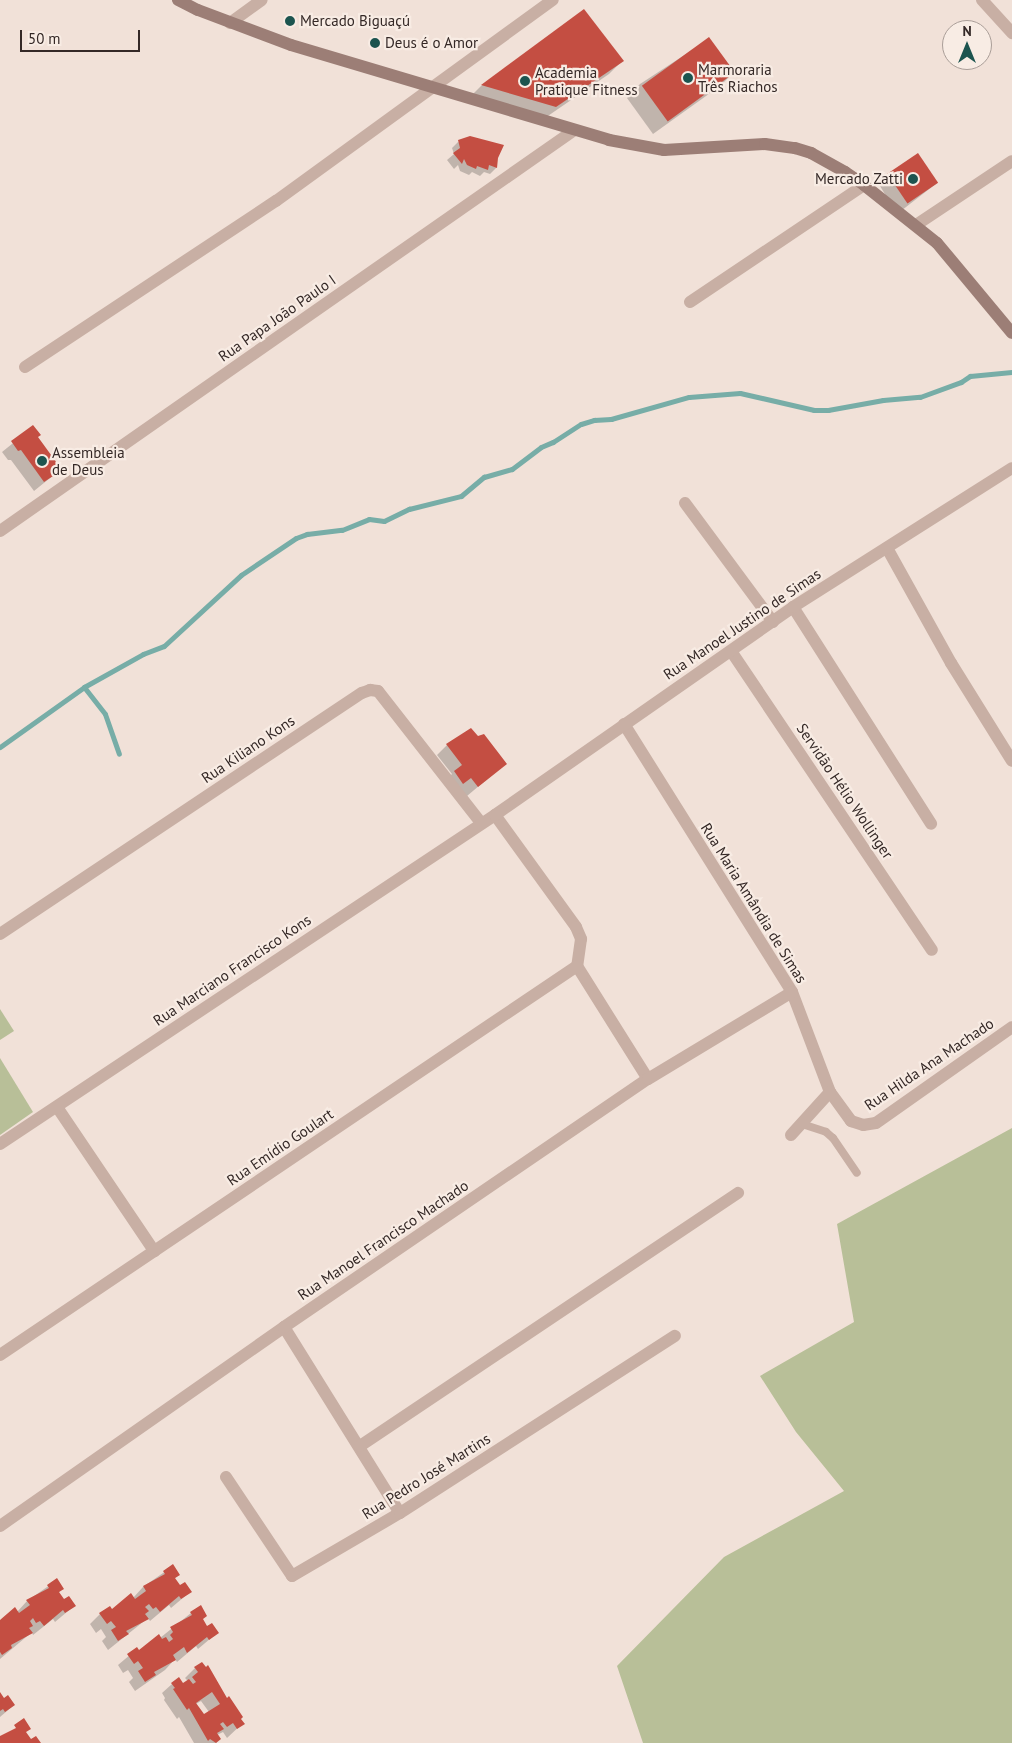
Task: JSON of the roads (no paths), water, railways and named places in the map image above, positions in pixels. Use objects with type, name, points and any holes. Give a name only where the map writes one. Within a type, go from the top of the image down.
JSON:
[{"type":"main road","points":[[178,0],[230,23],[309,50],[573,131],[625,144],[664,150],[765,144],[795,148],[828,162],[864,185],[916,225],[937,243],[1012,333]]},
{"type":"street","points":[[230,23],[262,0]]},
{"type":"street","points":[[25,367],[276,201],[553,0]]},
{"type":"street","points":[[982,0],[1012,34]]},
{"type":"street","name":"Rua Papa João Paulo I","points":[[0,530],[573,131]]},
{"type":"street","points":[[916,225],[1012,161]]},
{"type":"street","points":[[690,302],[864,185]]},
{"type":"street","name":"Rua Manoel Justino de Simas","points":[[494,815],[794,606],[1012,468]]},
{"type":"street","points":[[685,504],[773,622]]},
{"type":"street","points":[[887,548],[951,663],[1012,761]]},
{"type":"street","points":[[794,606],[932,824]]},
{"type":"street","name":"Servidão Hélio Wollinger","points":[[731,651],[932,950]]},
{"type":"street","name":"Rua Kiliano Kons","points":[[0,934],[362,693],[370,690],[378,691],[482,822]]},
{"type":"street","name":"Rua Maria Amândia de Simas","points":[[624,724],[792,992],[830,1092],[851,1121],[863,1125]]},
{"type":"street","points":[[494,815],[576,927],[581,940],[577,966],[648,1079]]},
{"type":"street","name":"Rua Marciano Francisco Kons","points":[[0,1144],[494,815]]},
{"type":"street","name":"Rua Emídio Goulart","points":[[0,1355],[577,966]]},
{"type":"street","name":"Rua Manoel Francisco Machado","points":[[0,1526],[284,1327],[648,1079],[792,992]]},
{"type":"street","name":"Rua Hilda Ana Machado","points":[[863,1125],[876,1123],[1012,1027]]},
{"type":"street","points":[[791,1135],[830,1092]]},
{"type":"street","points":[[57,1107],[154,1251]]},
{"type":"street","points":[[360,1446],[738,1193]]},
{"type":"street","points":[[284,1327],[360,1446],[400,1514]]},
{"type":"street","name":"Rua Pedro José Martins","points":[[226,1477],[292,1576],[400,1514],[675,1336]]},
{"type":"lane","points":[[802,1124],[826,1132],[833,1138],[857,1172]]},
{"type":"waterway","points":[[0,747],[84,687],[143,654],[164,646],[241,575],[296,538],[307,534],[342,530],[369,519],[384,521],[409,509],[461,496],[484,477],[512,469],[541,447],[553,442],[581,424],[594,420],[611,419],[689,397],[740,393],[814,410],[828,410],[883,400],[920,397],[961,382],[970,376],[1012,372]]},
{"type":"waterway","points":[[84,687],[105,714],[119,754]]},
{"type":"place","name":"Mercado Biguaçú","points":[[290,21]]},
{"type":"place","name":"Deus é o Amor","points":[[375,43]]},
{"type":"place","name":"Marmoraria Três Riachos","points":[[688,78]]},
{"type":"place","name":"Academia Pratique Fitness","points":[[525,81]]},
{"type":"place","name":"Mercado Zatti","points":[[913,179]]},
{"type":"place","name":"Assembleia de Deus","points":[[42,461]]}]
